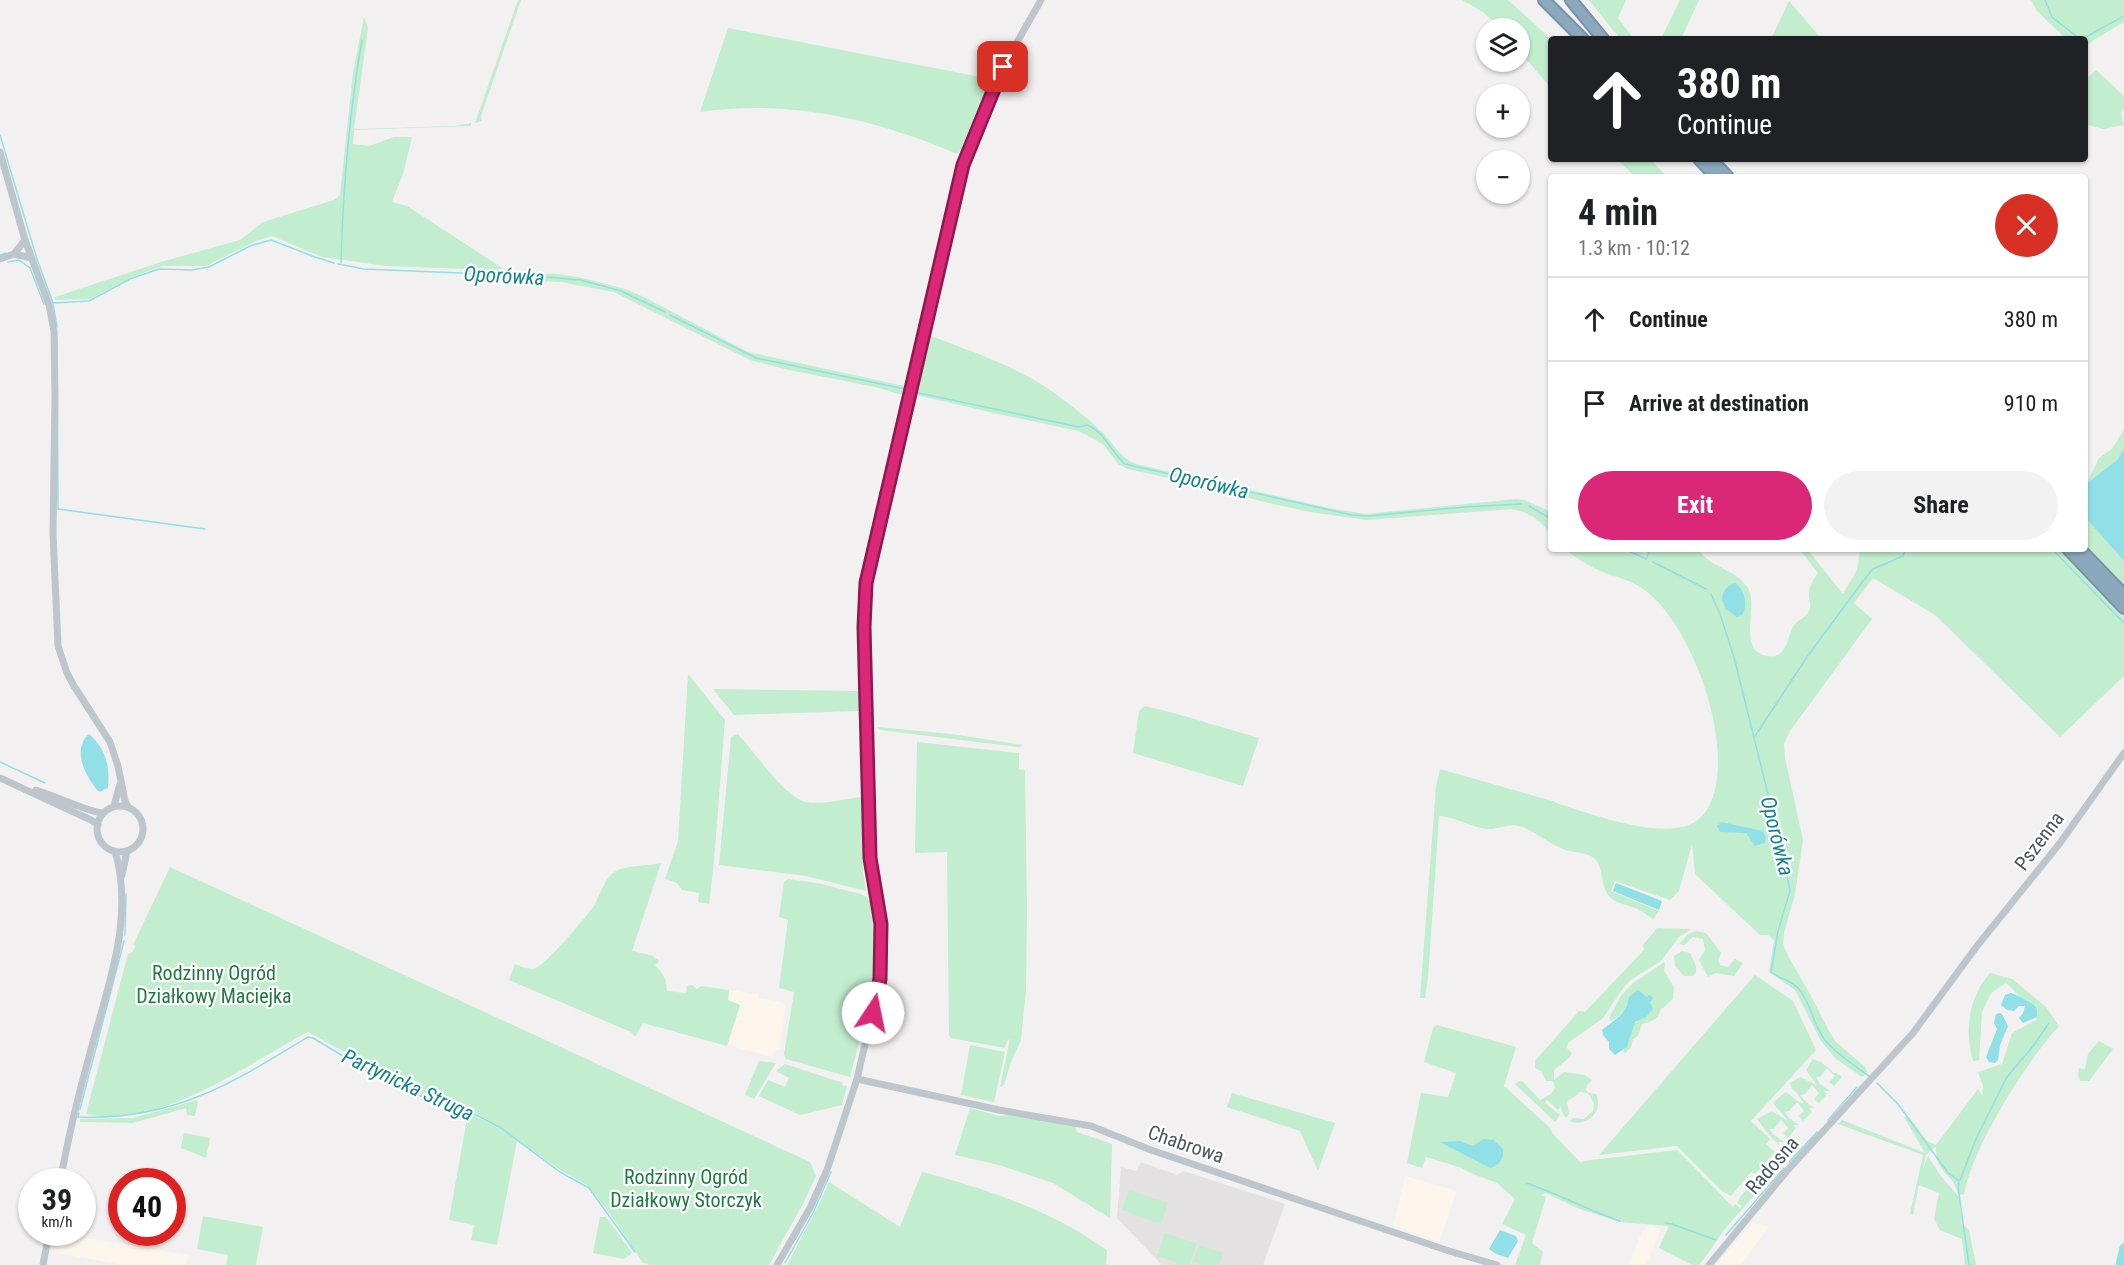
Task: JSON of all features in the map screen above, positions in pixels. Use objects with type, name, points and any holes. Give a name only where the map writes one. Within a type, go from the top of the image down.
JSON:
[{"type":"highway","points":[[1544,0],[1580,36]]},
{"type":"highway","points":[[1571,0],[1601,36]]},
{"type":"highway","points":[[1702,162],[1713,174]]},
{"type":"highway","points":[[1714,162],[1725,174]]},
{"type":"highway","points":[[2071,552],[2124,609]]},
{"type":"highway","points":[[2083,552],[2124,595]]},
{"type":"street","points":[[777,1265],[821,1186],[856,1082],[878,993],[881,956],[880,913],[870,858],[864,605],[866,583],[955,194],[966,155],[995,84],[1041,0]]},
{"type":"street","points":[[0,152],[25,240],[49,305],[54,331],[52,533],[58,646],[74,686],[110,742],[128,807],[138,816],[142,832],[139,844],[127,851],[115,851],[104,842],[98,825],[91,820],[0,778]]},
{"type":"street","points":[[0,259],[14,254],[25,240]]},
{"type":"street","points":[[14,254],[31,258]]},
{"type":"street","name":"Pszenna","points":[[1864,1088],[1913,1033],[1977,946],[2044,864],[2124,753]]},
{"type":"street","points":[[114,806],[120,781]]},
{"type":"street","points":[[19,786],[103,813]]},
{"type":"street","points":[[98,825],[103,813],[114,806],[128,807]]},
{"type":"street","points":[[63,1168],[73,1115],[122,922],[121,884],[115,851]]},
{"type":"street","points":[[121,884],[127,851]]},
{"type":"street","name":"Chabrowa","points":[[856,1082],[1091,1126],[1151,1150],[1449,1251],[1497,1265]]},
{"type":"street","name":"Radosna","points":[[1708,1265],[1786,1172],[1864,1088]]},
{"type":"street","points":[[43,1265],[47,1246]]},
{"type":"shaded area","points":[[729,990],[759,994],[759,998],[781,1002],[785,1005],[780,1050],[777,1049],[772,1057],[727,1045],[740,1006],[728,1000]]},
{"type":"shaded area","points":[[1141,1162],[1177,1175],[1184,1171],[1285,1204],[1263,1265],[1162,1265],[1117,1218],[1121,1167],[1136,1171]]},
{"type":"shaded area","points":[[1405,1176],[1457,1191],[1439,1242],[1393,1226]]},
{"type":"shaded area","points":[[1753,1222],[1768,1228],[1741,1265],[1716,1265]]},
{"type":"shaded area","points":[[1650,1225],[1661,1229],[1646,1265],[1628,1265],[1642,1232]]},
{"type":"shaded area","points":[[96,1240],[108,1242],[108,1246],[134,1246],[188,1255],[186,1265],[122,1265],[53,1252],[54,1246],[96,1246]]},
{"type":"green space","points":[[518,0],[521,0],[481,116],[482,121],[475,123]]},
{"type":"green space","points":[[1462,0],[1508,0],[1528,18],[1489,18]]},
{"type":"green space","points":[[1589,0],[1626,0],[1618,18],[1632,36],[1618,36]]},
{"type":"green space","points":[[1680,0],[1699,0],[1682,36],[1662,36]]},
{"type":"green space","points":[[2031,0],[2124,0],[2124,22],[2088,45],[2088,36],[2063,36],[2037,11]]},
{"type":"green space","points":[[1789,1],[1819,36],[1772,36]]},
{"type":"green space","points":[[364,17],[368,28],[354,129],[454,126],[471,123],[471,126],[354,130],[353,144],[369,146],[394,137],[412,137],[403,174],[392,202],[407,206],[510,273],[558,274],[625,289],[748,352],[904,386],[903,395],[750,360],[614,292],[561,282],[493,279],[494,270],[386,266],[322,257],[272,236],[256,241],[206,266],[162,266],[130,278],[90,299],[56,300],[55,297],[161,262],[240,240],[263,222],[334,200],[340,195],[353,73]]},
{"type":"green space","points":[[1530,20],[1548,36],[1548,85],[1530,64]]},
{"type":"green space","points":[[728,28],[991,79],[962,149],[957,154],[895,131],[831,115],[766,108],[700,112]]},
{"type":"green space","points":[[2096,70],[2124,96],[2124,108],[2121,113],[2124,125],[2103,129],[2088,125],[2088,77]]},
{"type":"green space","points":[[1620,162],[1653,162],[1664,174],[1632,174]]},
{"type":"green space","points":[[931,336],[994,360],[1039,383],[1089,420],[1121,453],[1136,464],[1329,508],[1366,514],[1525,500],[1548,511],[1548,531],[1534,518],[1524,512],[1511,509],[1367,520],[1310,512],[1128,469],[1118,464],[1104,445],[1079,431],[915,396]]},
{"type":"green space","points":[[2124,429],[2124,448],[2118,459],[2088,483],[2099,458],[2112,449]]},
{"type":"green space","points":[[2088,520],[2124,561],[2124,585],[2088,547]]},
{"type":"green space","points":[[1569,552],[1641,552],[1645,554],[1646,552],[1700,552],[1737,577],[1748,588],[1751,596],[1750,627],[1753,646],[1758,653],[1768,656],[1777,655],[1782,651],[1793,627],[1810,609],[1809,590],[1818,573],[1801,552],[1809,552],[1843,594],[1857,570],[1860,552],[2062,552],[2124,617],[2124,676],[2060,737],[1935,615],[1873,578],[1854,603],[1872,619],[1790,731],[1784,744],[1803,840],[1795,894],[1783,944],[1836,1042],[1865,1067],[1867,1072],[1862,1077],[1836,1059],[1821,1041],[1795,990],[1769,972],[1774,940],[1768,935],[1760,935],[1695,874],[1692,844],[1679,891],[1670,900],[1615,881],[1611,891],[1659,911],[1653,919],[1638,909],[1619,903],[1609,896],[1599,866],[1591,856],[1563,849],[1519,826],[1487,829],[1439,816],[1428,978],[1425,998],[1420,998],[1436,786],[1440,769],[1604,818],[1659,829],[1675,828],[1695,822],[1708,808],[1713,797],[1718,763],[1717,739],[1705,689],[1685,641],[1659,603],[1642,588],[1627,580],[1602,572]]},
{"type":"green space","points":[[688,674],[725,720],[709,904],[698,902],[699,893],[682,890],[677,883],[665,879],[678,841]]},
{"type":"green space","points":[[713,689],[859,691],[860,711],[734,715]]},
{"type":"green space","points":[[1145,706],[1259,738],[1243,786],[1133,753],[1139,711]]},
{"type":"green space","points":[[877,727],[951,734],[1023,745],[1019,747],[880,730]]},
{"type":"green space","points":[[738,734],[779,783],[798,799],[819,803],[861,797],[863,871],[866,891],[806,876],[719,865],[731,737]]},
{"type":"green space","points":[[917,742],[1019,753],[1019,769],[1025,770],[1026,990],[1021,1040],[1004,1085],[1000,1087],[1010,1039],[1005,1048],[951,1038],[949,1035],[947,852],[915,853]]},
{"type":"green space","points":[[661,863],[632,951],[651,955],[659,961],[655,965],[664,977],[667,991],[686,993],[687,986],[692,985],[697,989],[701,986],[729,990],[728,1000],[740,1005],[727,1046],[643,1023],[635,1037],[631,1032],[509,980],[515,964],[533,969],[555,952],[594,906],[603,885],[612,874],[628,867]]},
{"type":"green space","points":[[170,867],[810,1162],[816,1176],[769,1265],[651,1265],[643,1263],[608,1211],[587,1185],[560,1170],[484,1118],[420,1094],[308,1032],[202,1091],[173,1103],[144,1112],[115,1116],[86,1114],[128,954],[133,952],[135,946],[133,945]]},
{"type":"green space","points":[[788,879],[817,883],[860,894],[867,897],[873,909],[876,979],[850,1077],[786,1059],[784,1054],[794,992],[779,988],[788,920],[779,917],[784,882]]},
{"type":"green space","points":[[1657,928],[1691,929],[1679,937],[1661,961],[1632,979],[1624,987],[1603,1018],[1568,1043],[1567,1048],[1572,1053],[1554,1070],[1554,1080],[1564,1072],[1585,1075],[1592,1080],[1586,1090],[1596,1094],[1598,1106],[1596,1112],[1588,1120],[1576,1123],[1570,1121],[1573,1118],[1584,1119],[1593,1111],[1594,1103],[1588,1093],[1580,1092],[1568,1101],[1569,1114],[1566,1118],[1559,1102],[1558,1110],[1547,1100],[1545,1103],[1560,1115],[1555,1122],[1515,1084],[1519,1081],[1523,1082],[1540,1100],[1551,1094],[1555,1088],[1553,1081],[1546,1081],[1541,1071],[1535,1068],[1535,1061],[1579,1011],[1585,1012],[1644,950],[1643,945]]},
{"type":"green space","points":[[1697,931],[1707,934],[1721,953],[1718,960],[1720,965],[1728,967],[1735,959],[1743,963],[1734,976],[1715,973],[1708,977],[1699,960],[1705,950],[1703,939],[1693,937],[1684,945],[1679,944],[1688,934]]},
{"type":"green space","points":[[1682,951],[1690,953],[1696,966],[1693,976],[1684,976],[1675,966],[1674,956]]},
{"type":"green space","points":[[1665,962],[1664,971],[1674,987],[1673,999],[1661,1008],[1658,1017],[1642,1024],[1638,1036],[1633,1039],[1631,1047],[1625,1053],[1623,1051],[1629,1042],[1633,1025],[1641,1018],[1647,997],[1627,1006],[1621,1015],[1611,1021],[1609,1018],[1621,996],[1633,983]]},
{"type":"green space","points":[[1990,973],[2012,979],[2046,1007],[2059,1026],[2017,1082],[1989,1129],[1969,1174],[1964,1194],[1958,1195],[1953,1181],[1938,1163],[1936,1146],[1926,1155],[1923,1169],[1928,1156],[1940,1175],[1959,1197],[1962,1225],[1969,1230],[1976,1265],[1965,1265],[1962,1239],[1940,1230],[1934,1219],[1939,1193],[1919,1185],[1913,1215],[1910,1214],[1923,1155],[1838,1124],[1842,1120],[1925,1153],[1904,1117],[1909,1117],[1927,1141],[1936,1145],[1978,1089],[1982,1096],[1983,1086],[1978,1072],[2002,1064],[2012,1033],[2036,1020],[2035,1006],[2024,1001],[2006,983],[1991,993],[1982,1012],[1979,1060],[1973,1061],[1969,1038],[1970,1014],[1977,993]]},
{"type":"green space","points":[[1755,975],[1793,1001],[1816,1050],[1751,1121],[1770,1139],[1766,1144],[1775,1152],[1755,1174],[1751,1172],[1731,1196],[1722,1191],[1677,1146],[1599,1155]]},
{"type":"green space","points":[[1437,1025],[1516,1047],[1504,1086],[1549,1127],[1581,1163],[1677,1150],[1733,1207],[1735,1204],[1740,1208],[1742,1206],[1737,1203],[1740,1197],[1768,1165],[1776,1160],[1782,1164],[1723,1231],[1699,1265],[1692,1265],[1659,1248],[1669,1226],[1620,1222],[1577,1208],[1546,1193],[1541,1195],[1546,1197],[1532,1243],[1543,1252],[1540,1265],[1515,1265],[1526,1235],[1502,1224],[1515,1199],[1497,1183],[1462,1168],[1426,1157],[1422,1168],[1407,1163],[1421,1093],[1448,1097],[1456,1073],[1424,1062],[1433,1028]]},
{"type":"green space","points":[[2099,1041],[2113,1049],[2089,1081],[2080,1081],[2079,1068],[2085,1069],[2088,1054]]},
{"type":"green space","points":[[970,1045],[1005,1052],[994,1102],[961,1095]]},
{"type":"green space","points":[[1813,1059],[1842,1077],[1834,1086],[1829,1082],[1835,1076],[1827,1068],[1820,1077],[1816,1077],[1820,1084],[1830,1091],[1824,1091],[1827,1094],[1819,1103],[1814,1099],[1819,1093],[1812,1085],[1805,1094],[1800,1095],[1814,1108],[1809,1108],[1812,1112],[1803,1121],[1799,1116],[1804,1111],[1797,1102],[1785,1112],[1799,1125],[1793,1125],[1796,1128],[1788,1138],[1783,1133],[1788,1128],[1781,1119],[1774,1129],[1769,1129],[1784,1142],[1778,1142],[1780,1146],[1757,1119],[1772,1111],[1788,1121],[1773,1103],[1785,1092],[1804,1104],[1790,1083],[1800,1077],[1817,1085],[1806,1070]]},
{"type":"green space","points":[[759,1061],[776,1063],[754,1099],[745,1095]]},
{"type":"green space","points":[[785,1064],[843,1083],[842,1085],[847,1086],[842,1105],[800,1115],[759,1096],[768,1080],[785,1087],[789,1078],[776,1071]]},
{"type":"green space","points":[[1232,1093],[1335,1123],[1318,1171],[1300,1131],[1227,1107]]},
{"type":"green space","points":[[197,1100],[195,1116],[187,1115],[186,1108],[133,1123],[80,1122],[80,1119],[133,1118]]},
{"type":"green space","points":[[970,1108],[999,1116],[1009,1115],[1075,1126],[1077,1132],[1112,1144],[1110,1218],[1053,1183],[999,1165],[955,1155]]},
{"type":"green space","points":[[468,1113],[501,1129],[517,1141],[497,1245],[471,1240],[474,1225],[449,1220]]},
{"type":"green space","points":[[184,1133],[210,1138],[206,1158],[181,1148]]},
{"type":"green space","points":[[922,1172],[992,1193],[1065,1224],[1107,1250],[1106,1265],[787,1265],[829,1182],[900,1227]]},
{"type":"green space","points":[[1129,1190],[1168,1203],[1161,1224],[1122,1210]]},
{"type":"green space","points":[[203,1216],[263,1227],[256,1265],[226,1265],[228,1255],[197,1249]]},
{"type":"green space","points":[[600,1217],[606,1217],[632,1253],[624,1259],[593,1253]]},
{"type":"green space","points":[[1165,1233],[1197,1244],[1189,1265],[1178,1265],[1176,1262],[1157,1256]]},
{"type":"green space","points":[[1199,1245],[1223,1253],[1219,1265],[1202,1265],[1193,1262]]},
{"type":"water","points":[[2124,448],[2124,561],[2088,520],[2088,483],[2118,459]]},
{"type":"water","points":[[1735,583],[1743,593],[1745,603],[1742,615],[1737,617],[1726,609],[1722,600],[1726,589]]},
{"type":"water","points":[[89,734],[106,758],[108,788],[99,792],[89,779],[82,763],[81,747]]},
{"type":"water","points":[[1721,822],[1763,831],[1766,837],[1765,843],[1755,846],[1746,833],[1720,832],[1717,826]]},
{"type":"water","points":[[1616,883],[1662,901],[1659,910],[1613,891]]},
{"type":"water","points":[[1638,990],[1647,997],[1650,995],[1653,998],[1650,1002],[1653,1009],[1646,1017],[1635,1022],[1627,1047],[1615,1055],[1609,1049],[1609,1042],[1602,1030],[1621,1015],[1627,1006],[1629,997]]},
{"type":"water","points":[[2011,993],[2035,1006],[2037,1017],[2023,1023],[2019,1018],[2025,1006],[2019,1006],[2014,1011],[2007,1010],[2001,1005],[2005,995]]},
{"type":"water","points":[[1996,1014],[2002,1014],[2008,1026],[2000,1045],[1998,1060],[1995,1063],[1989,1062],[1986,1057],[1997,1029],[1994,1023]]},
{"type":"water","points":[[1484,1139],[1494,1140],[1503,1149],[1500,1162],[1490,1168],[1440,1142],[1460,1141],[1473,1146]]},
{"type":"water","points":[[1500,1230],[1516,1236],[1518,1241],[1508,1258],[1489,1249]]},
{"type":"waterway","points":[[2045,0],[2052,17],[2076,36]]},
{"type":"waterway","points":[[2087,36],[2124,16]]},
{"type":"waterway","points":[[341,263],[347,151],[362,40]]},
{"type":"waterway","points":[[0,135],[37,259],[53,303],[57,327]]},
{"type":"waterway","name":"Oporówka","points":[[54,303],[89,301],[130,279],[159,269],[192,270],[209,267],[250,246],[271,240],[334,263]]},
{"type":"waterway","name":"Oporówka","points":[[0,255],[6,253]]},
{"type":"waterway","name":"Oporówka","points":[[8,262],[19,260],[30,268],[44,304]]},
{"type":"waterway","name":"Oporówka","points":[[338,264],[364,269],[581,280],[621,291],[665,312]]},
{"type":"waterway","name":"Oporówka","points":[[670,315],[756,358],[905,389]]},
{"type":"waterway","points":[[57,337],[58,509],[205,529]]},
{"type":"waterway","name":"Oporówka","points":[[914,392],[1079,427],[1087,425],[1099,432],[1125,464],[1352,515],[1368,516],[1521,504]]},
{"type":"waterway","name":"Oporówka","points":[[1529,506],[1548,517]]},
{"type":"waterway","name":"Oporówka","points":[[1631,552],[1646,559],[1650,552]]},
{"type":"waterway","points":[[1755,736],[1807,657],[1863,581],[1873,569],[1903,556],[1905,552]]},
{"type":"waterway","points":[[2055,552],[2124,623]]},
{"type":"waterway","name":"Oporówka","points":[[1653,562],[1706,589]]},
{"type":"waterway","name":"Oporówka","points":[[1711,594],[1735,661],[1790,891],[1778,931],[1771,972],[1799,989],[1829,1045],[1869,1076]]},
{"type":"waterway","points":[[0,762],[45,783]]},
{"type":"waterway","points":[[125,935],[126,894]]},
{"type":"waterway","points":[[80,1109],[124,941]]},
{"type":"waterway","points":[[1960,1180],[1976,1139],[2007,1077],[2049,1023]]},
{"type":"waterway","name":"Partynicka Struga","points":[[79,1113],[78,1117],[112,1117],[172,1106],[226,1084],[308,1037],[313,1038],[368,1071],[429,1100],[478,1116],[501,1128],[560,1172],[589,1188],[635,1252]]},
{"type":"waterway","name":"Oporówka","points":[[1877,1083],[1898,1104],[1948,1173],[1959,1181],[1969,1265]]},
{"type":"waterway","points":[[1828,1120],[1857,1087]]},
{"type":"waterway","points":[[1789,1162],[1817,1132]]},
{"type":"waterway","points":[[1726,1235],[1784,1168]]},
{"type":"waterway","points":[[785,1263],[813,1213],[831,1172]]},
{"type":"waterway","points":[[1526,1183],[1620,1221]]},
{"type":"waterway","points":[[1665,1223],[1716,1240]]},
{"type":"waterway","points":[[2120,1265],[2124,1248]]},
{"type":"route","points":[[873,1013],[880,979],[881,924],[870,858],[864,594],[955,194],[968,149],[1003,67]]},
{"type":"park label","name":"Rodzinny Ogród Działkowy Maciejka","points":[[214,984]]},
{"type":"park label","name":"Rodzinny Ogród Działkowy Storczyk","points":[[686,1188]]}]
